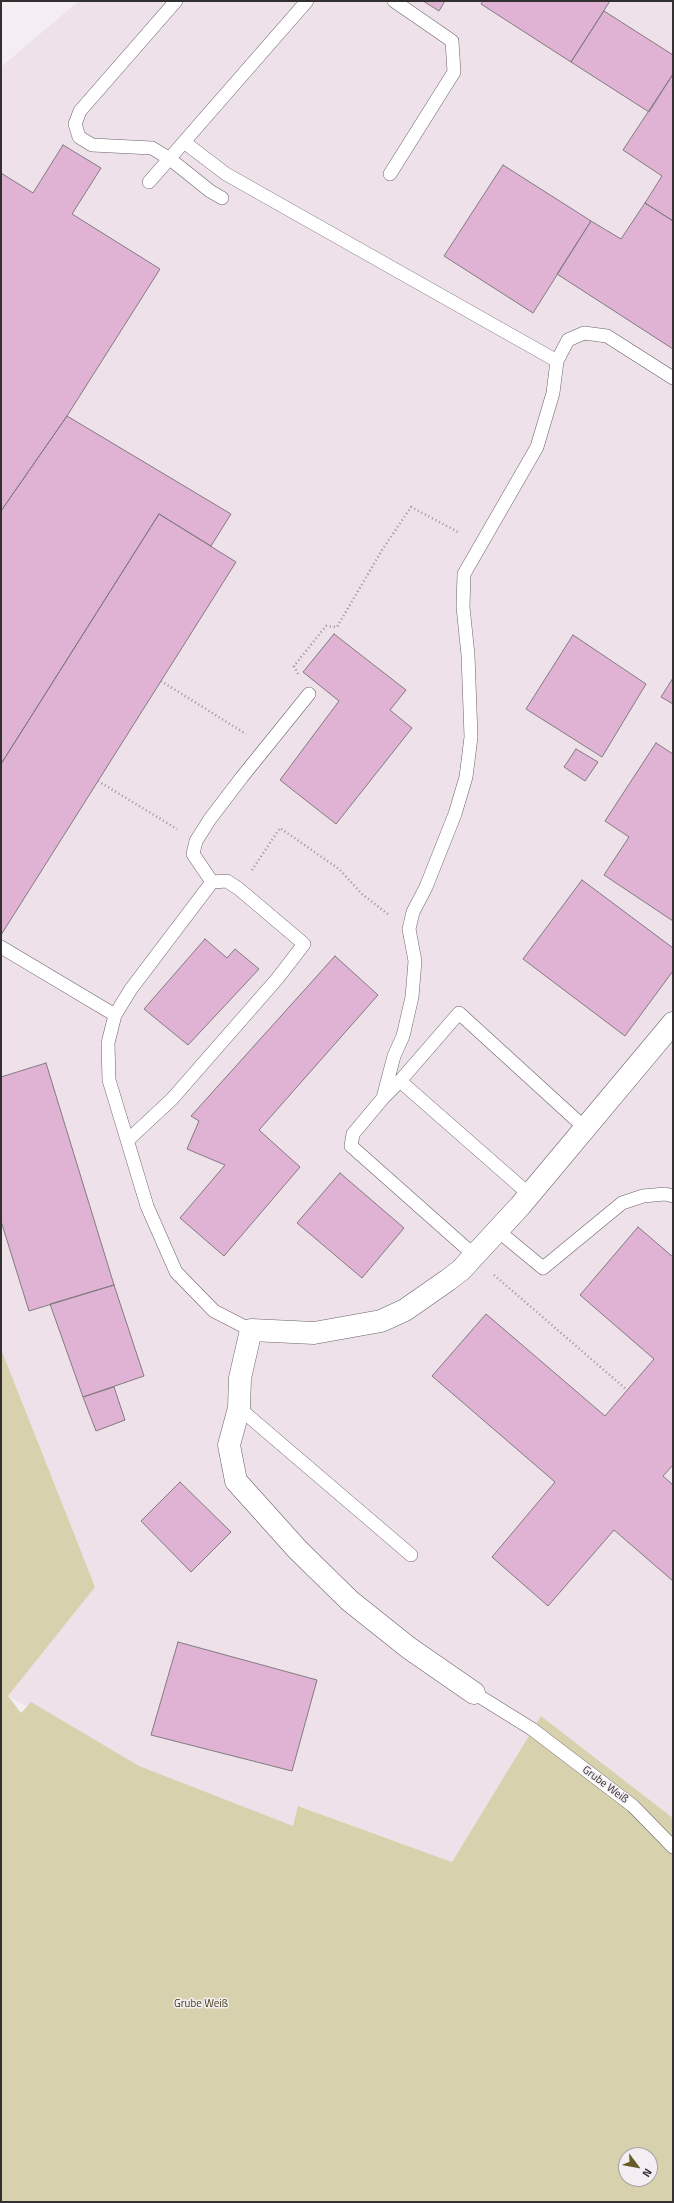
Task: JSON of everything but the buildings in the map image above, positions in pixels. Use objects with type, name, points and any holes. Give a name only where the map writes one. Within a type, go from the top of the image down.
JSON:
[{"type":"street","points":[[474,1693],[409,1648],[350,1601],[297,1550],[236,1481],[229,1445],[239,1408],[240,1378],[251,1330],[314,1333],[380,1321],[405,1310],[427,1295],[461,1270],[530,1195],[673,1023]]},
{"type":"lane","points":[[176,1],[80,111],[74,124],[79,137],[92,145],[152,148],[170,159],[210,191],[222,198]]},
{"type":"lane","points":[[149,182],[307,1]]},
{"type":"lane","points":[[390,174],[454,72],[452,41],[394,1]]},
{"type":"lane","points":[[184,142],[226,174],[557,360]]},
{"type":"lane","points":[[383,1098],[394,1056],[403,1036],[412,997],[415,961],[409,929],[413,912],[426,887],[455,814],[466,777],[471,737],[468,655],[463,607],[464,574],[479,544],[537,446],[553,393],[557,360],[568,340],[584,333],[608,336],[673,378]]},
{"type":"lane","points":[[212,882],[193,854],[196,841],[210,818],[309,694]]},
{"type":"lane","points":[[128,1140],[172,1099],[277,979],[304,944],[239,889],[226,881],[212,882],[131,989],[115,1015],[108,1043],[109,1080],[147,1206],[176,1272],[214,1311],[251,1330]]},
{"type":"lane","points":[[1,947],[115,1015]]},
{"type":"lane","points":[[473,1256],[351,1146],[353,1134],[383,1098],[400,1081],[459,1013],[586,1128]]},
{"type":"lane","points":[[400,1081],[530,1195]]},
{"type":"lane","points":[[497,1230],[543,1268],[622,1203],[643,1196],[665,1194],[673,1196]]},
{"type":"lane","points":[[239,1408],[411,1555]]},
{"type":"lane","name":"Grube Weiß","points":[[474,1693],[532,1729],[633,1806],[673,1847]]},
{"type":"path","points":[[309,694],[294,666],[326,626],[338,627],[382,550],[411,507],[479,544]]},
{"type":"path","points":[[161,681],[266,747]]},
{"type":"path","points":[[98,781],[196,841]]},
{"type":"path","points":[[266,850],[280,828],[339,869],[362,894],[388,914]]},
{"type":"path","points":[[473,1256],[627,1390]]},
{"type":"shaded area","points":[[79,1],[673,1],[673,1818],[541,1716],[452,1862],[299,1806],[286,1853],[8,1696],[94,1587],[1,1349],[1,67]]},
{"type":"green space","name":"Grube Weiß","points":[[1,1349],[95,1587],[8,1696],[21,1713],[31,1702],[139,1766],[293,1826],[298,1806],[452,1862],[541,1716],[673,1818],[673,2202],[1,2202]]}]
